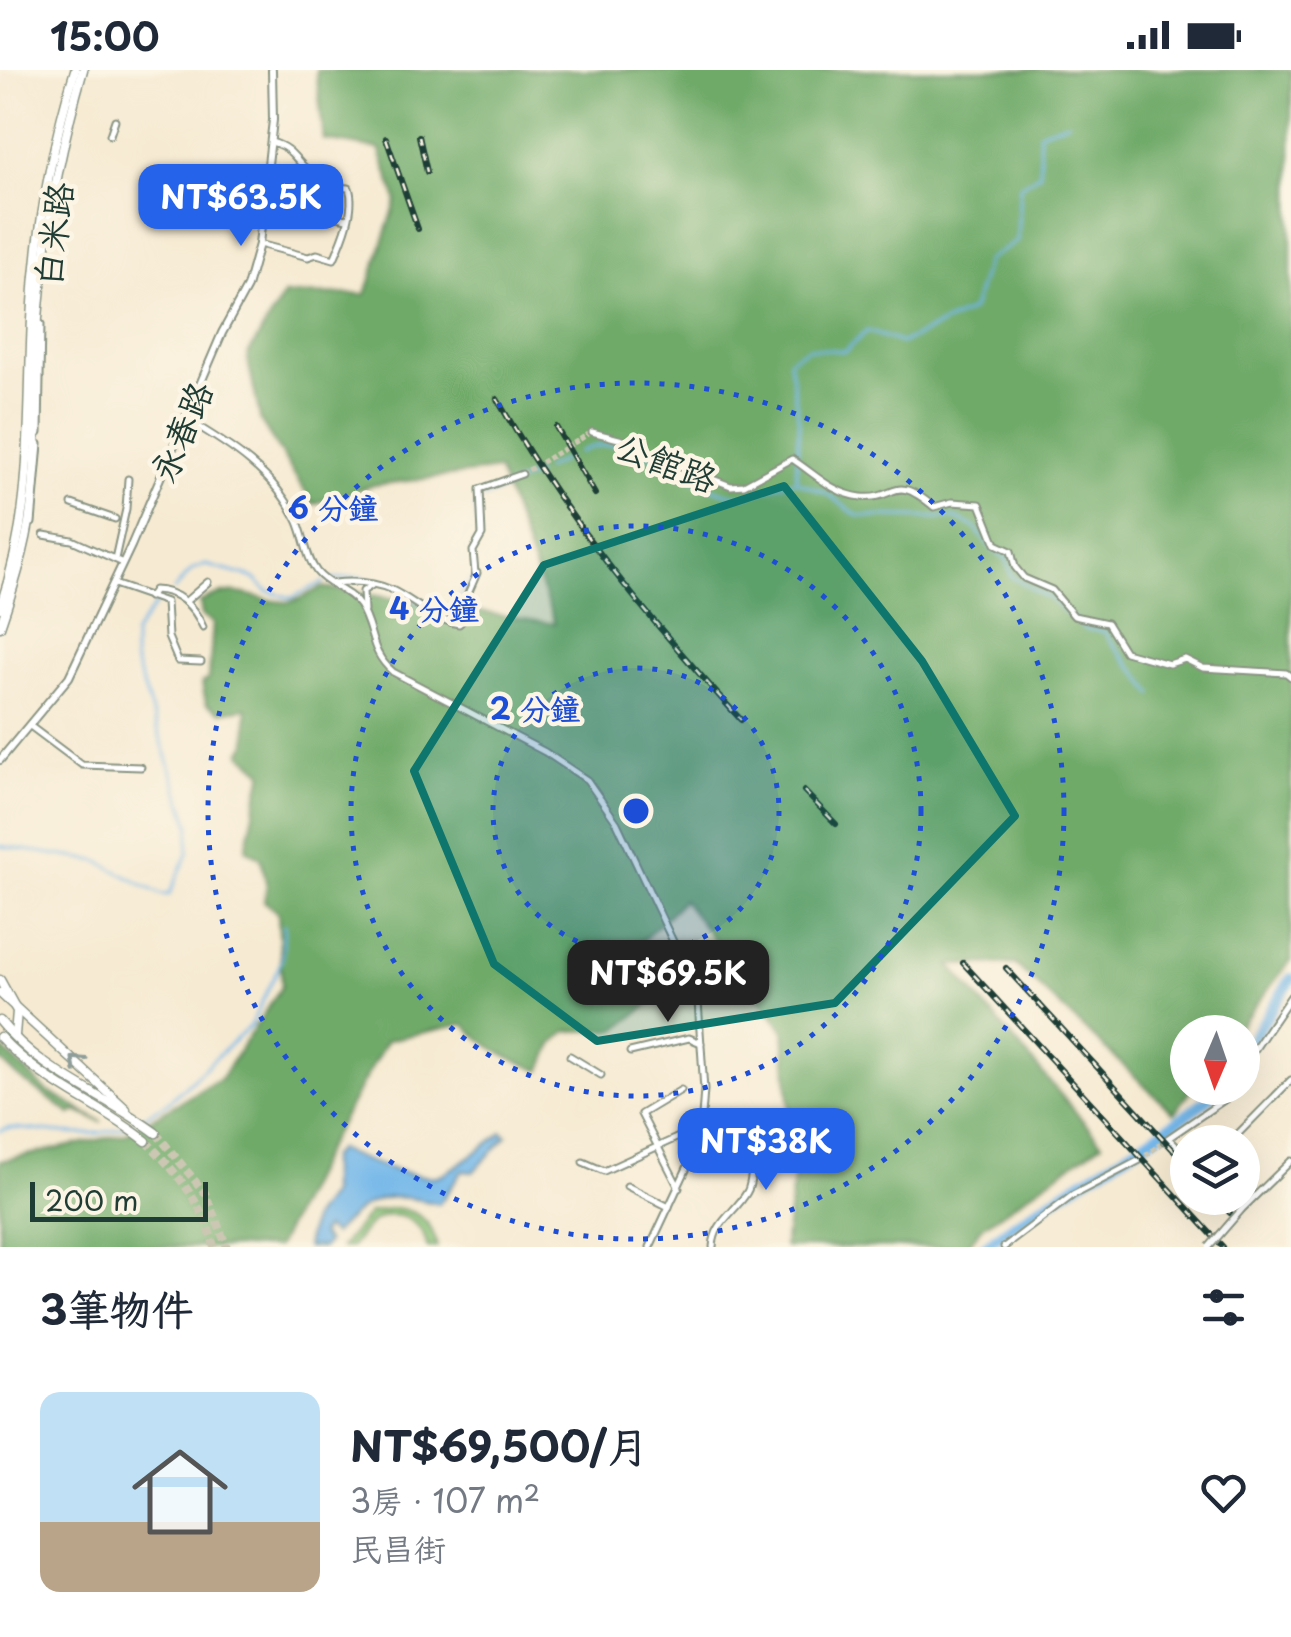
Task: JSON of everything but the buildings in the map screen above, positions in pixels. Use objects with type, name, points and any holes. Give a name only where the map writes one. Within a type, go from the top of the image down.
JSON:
[{"type":"main road","points":[[0,608],[12,573],[28,476],[36,256],[58,125],[75,70]]},
{"type":"main road","points":[[0,627],[17,576],[31,512],[38,322],[54,176],[85,70]]},
{"type":"main road","points":[[0,980],[17,1010],[15,1034]]},
{"type":"main road","points":[[0,994],[134,1117]]},
{"type":"main road","points":[[0,1020],[46,1067],[134,1117]]},
{"type":"main road","points":[[0,1020],[64,1075],[156,1133]]},
{"type":"main road","points":[[0,1037],[19,1058],[58,1087],[104,1111],[146,1142]]},
{"type":"street","name":"白米路","points":[[0,636],[20,576],[34,513],[47,257],[58,176],[85,70]]},
{"type":"street","name":"永春路","points":[[0,760],[69,677],[114,584],[119,561],[222,333],[247,287],[259,244],[264,204],[272,70]]},
{"type":"street","points":[[110,136],[115,120]]},
{"type":"street","points":[[259,244],[334,260],[348,219],[352,190],[333,190],[321,176],[307,172],[287,146],[270,142]]},
{"type":"street","points":[[297,210],[307,172]]},
{"type":"street","points":[[264,204],[348,219]]},
{"type":"street","points":[[186,419],[226,443],[266,475],[298,521],[317,572],[353,596],[364,614]]},
{"type":"street","name":"公館路","points":[[592,432],[638,444],[663,460],[732,486],[744,485],[792,458],[834,490],[861,497],[893,489],[914,490],[934,507],[952,502],[980,504],[996,544],[1010,551],[1024,578],[1052,590],[1074,616],[1107,623],[1126,652],[1169,664],[1185,659],[1203,668],[1286,673],[1291,677]]},
{"type":"street","points":[[331,583],[392,590],[427,613],[458,624],[465,618],[464,603],[478,573],[473,551],[482,535],[480,488],[522,474]]},
{"type":"street","points":[[44,535],[72,540],[119,561],[128,478]]},
{"type":"street","points":[[72,504],[114,519]]},
{"type":"street","points":[[185,602],[208,582]]},
{"type":"street","points":[[114,584],[166,602],[168,636],[178,662],[201,662]]},
{"type":"street","points":[[372,585],[363,591],[364,614],[374,650],[394,672],[545,752],[587,780],[617,824],[693,984],[698,1001],[704,1090],[702,1129],[650,1247]]},
{"type":"street","points":[[149,596],[161,589],[185,602],[195,609],[203,626]]},
{"type":"street","points":[[30,726],[82,764],[141,767]]},
{"type":"street","points":[[1260,1042],[1291,996]]},
{"type":"street","points":[[630,1052],[688,1038],[701,1042]]},
{"type":"street","points":[[570,1056],[601,1075]]},
{"type":"street","points":[[1247,1125],[1291,1080]]},
{"type":"street","points":[[678,1188],[641,1114],[681,1090]]},
{"type":"street","points":[[1188,1125],[1217,1105]]},
{"type":"street","points":[[583,1162],[604,1171],[694,1130],[755,1127],[749,1191],[728,1212],[712,1241],[713,1247]]},
{"type":"street","points":[[1004,1247],[1073,1195],[1140,1160]]},
{"type":"street","points":[[1260,1190],[1291,1161]]},
{"type":"street","points":[[627,1186],[669,1207]]},
{"type":"street","points":[[1209,1247],[1238,1215]]},
{"type":"highlighted area","points":[[784,486],[922,661],[1015,816],[835,1003],[597,1041],[494,964],[414,771],[544,565]]},
{"type":"green space","points":[[316,70],[1291,70],[1291,960],[1248,1015],[1170,1015],[1170,1105],[1180,1105],[1174,1113],[1015,964],[950,965],[1102,1143],[983,1226],[966,1247],[784,1247],[794,1176],[784,1030],[683,900],[638,945],[666,964],[661,995],[616,1030],[567,1031],[553,1044],[541,1071],[500,1052],[464,1024],[387,1040],[326,1148],[277,1247],[0,1247],[0,1161],[125,1134],[221,1078],[282,986],[278,912],[264,901],[267,887],[261,858],[246,849],[263,772],[241,753],[247,743],[247,708],[220,712],[206,703],[202,683],[209,679],[213,623],[202,616],[200,602],[235,593],[290,602],[322,587],[555,624],[498,470],[374,485],[313,504],[261,422],[247,356],[284,295],[366,294],[397,200],[379,149],[324,140]]},
{"type":"green space","points":[[0,1047],[47,1091],[102,1122],[76,1111],[71,1114],[18,1077],[0,1060]]},
{"type":"green space","points":[[394,1208],[423,1219],[437,1247],[427,1247],[415,1224],[390,1215],[372,1222],[351,1247],[341,1247],[369,1213]]},
{"type":"water","points":[[502,1132],[507,1136],[473,1172],[462,1171],[439,1204],[405,1198],[380,1199],[358,1210],[333,1234],[325,1228],[320,1234],[327,1242],[323,1247],[306,1247],[312,1219],[330,1194],[330,1157],[338,1149],[401,1172],[437,1176]]},
{"type":"waterway","points":[[579,452],[600,445],[640,451],[696,481],[736,495],[796,481],[799,421],[789,360],[808,348],[845,351],[867,331],[902,343],[972,310],[987,260],[1017,241],[1020,186],[1040,173],[1039,132],[1068,122]]},
{"type":"waterway","points":[[545,469],[567,458]]},
{"type":"waterway","points":[[483,499],[536,474]]},
{"type":"waterway","points":[[796,481],[828,494],[858,516],[955,518],[973,526],[993,550],[1006,558],[1012,577],[1053,601],[1085,629],[1104,631],[1153,694]]},
{"type":"waterway","points":[[474,506],[480,534]]},
{"type":"waterway","points":[[174,590],[193,569],[206,565],[254,578],[267,591],[291,598],[324,582]]},
{"type":"waterway","points":[[330,580],[359,577],[377,582]]},
{"type":"waterway","points":[[454,619],[459,616],[459,597],[472,579]]},
{"type":"waterway","points":[[402,593],[448,618]]},
{"type":"waterway","points":[[0,846],[98,861],[169,895],[188,854],[190,825],[134,660],[134,634],[157,602]]},
{"type":"waterway","points":[[141,1118],[167,1103],[251,1025],[282,960],[284,924]]},
{"type":"waterway","points":[[1260,1027],[1291,979]]},
{"type":"waterway","points":[[984,1247],[1200,1105]]},
{"type":"waterway","points":[[0,1131],[8,1128],[88,1134],[134,1122]]},
{"type":"tunnel","points":[[522,474],[592,432]]},
{"type":"tunnel","points":[[156,1133],[205,1193],[227,1247]]},
{"type":"tunnel","points":[[146,1141],[196,1203],[214,1247]]},
{"type":"tunnel","points":[[1140,1160],[1164,1141]]},
{"type":"railway","points":[[419,136],[427,172]]},
{"type":"railway","points":[[386,138],[418,229]]},
{"type":"railway","points":[[497,399],[610,567],[741,720]]},
{"type":"railway","points":[[556,427],[595,494]]},
{"type":"railway","points":[[804,791],[836,824]]},
{"type":"railway","points":[[963,963],[1223,1247]]},
{"type":"railway","points":[[1006,968],[1170,1146]]}]
